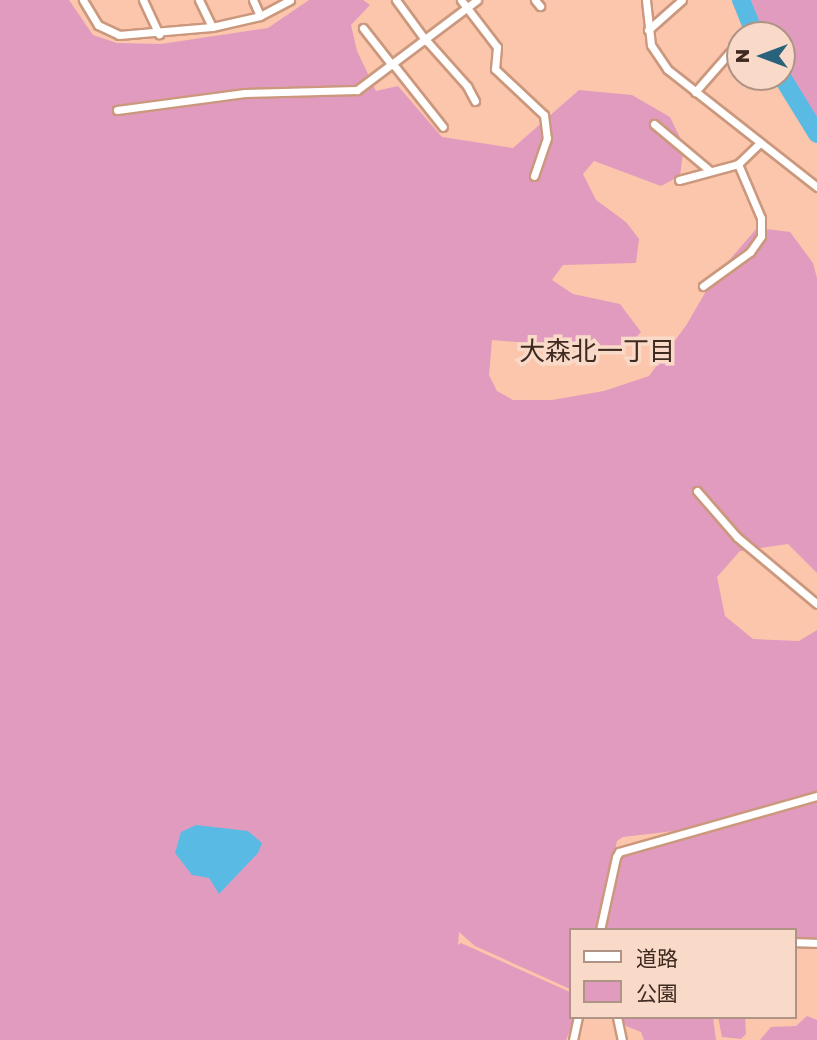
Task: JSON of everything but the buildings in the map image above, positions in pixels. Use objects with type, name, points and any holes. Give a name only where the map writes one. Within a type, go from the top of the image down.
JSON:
[{"type":"street","points":[[83,0],[90,16],[98,24],[119,35],[159,34],[212,27],[260,16],[290,0]]},
{"type":"street","points":[[143,0],[159,34]]},
{"type":"street","points":[[199,0],[212,27]]},
{"type":"street","points":[[253,0],[260,16]]},
{"type":"street","points":[[396,0],[426,41],[467,86],[475,102]]},
{"type":"street","points":[[460,0],[497,47],[495,69],[544,115],[547,138],[534,176]]},
{"type":"street","points":[[117,110],[244,93],[356,90],[426,41],[477,0]]},
{"type":"street","points":[[646,0],[651,46],[660,61],[695,92],[817,187]]},
{"type":"street","points":[[648,30],[682,0]]},
{"type":"street","points":[[363,28],[443,127]]},
{"type":"street","points":[[695,92],[726,57]]},
{"type":"street","points":[[654,124],[709,170]]},
{"type":"street","points":[[679,180],[738,164],[760,143]]},
{"type":"street","points":[[704,286],[750,252],[761,236],[761,218],[738,164]]},
{"type":"street","points":[[697,491],[737,537],[817,604]]},
{"type":"street","points":[[600,928],[616,857],[620,852],[817,796]]},
{"type":"street","points":[[796,942],[817,943]]},
{"type":"street","points":[[573,1040],[578,1019]]},
{"type":"street","points":[[617,1019],[622,1040]]},
{"type":"green space","points":[[0,0],[69,0],[93,35],[117,43],[161,44],[268,28],[309,0],[363,0],[370,5],[351,25],[357,51],[376,91],[398,86],[442,137],[513,148],[579,90],[632,95],[670,117],[684,146],[680,176],[661,186],[594,161],[583,174],[596,200],[626,222],[639,239],[636,263],[563,265],[552,280],[573,294],[620,304],[641,332],[629,344],[602,353],[492,340],[489,375],[497,391],[513,400],[552,400],[604,391],[649,376],[687,324],[713,279],[757,228],[790,232],[813,263],[817,278],[817,573],[788,544],[740,551],[717,577],[725,616],[753,639],[799,641],[817,630],[817,793],[691,829],[623,837],[617,841],[597,928],[568,928],[568,988],[475,946],[459,932],[458,945],[461,943],[568,991],[568,1019],[574,1019],[566,1040],[0,1040]]},
{"type":"green space","points":[[743,0],[817,0],[817,133],[792,91],[796,91],[796,21],[753,21]]},
{"type":"green space","points":[[817,799],[817,939],[796,939],[796,928],[603,928],[617,859],[621,854]]},
{"type":"green space","points":[[807,1016],[817,1020],[817,1040],[760,1040],[771,1027],[796,1026]]},
{"type":"green space","points":[[621,1019],[713,1019],[716,1040],[644,1040],[641,1032],[626,1026]]},
{"type":"green space","points":[[718,1019],[745,1019],[746,1034],[741,1039],[722,1037]]},
{"type":"water","points":[[196,825],[248,831],[262,843],[258,853],[219,894],[209,878],[192,875],[175,853],[181,832]]},
{"type":"waterway","points":[[741,0],[749,21]]},
{"type":"waterway","points":[[791,91],[817,134]]},
{"type":"district","name":"大森北一丁目","points":[[597,351]]}]
